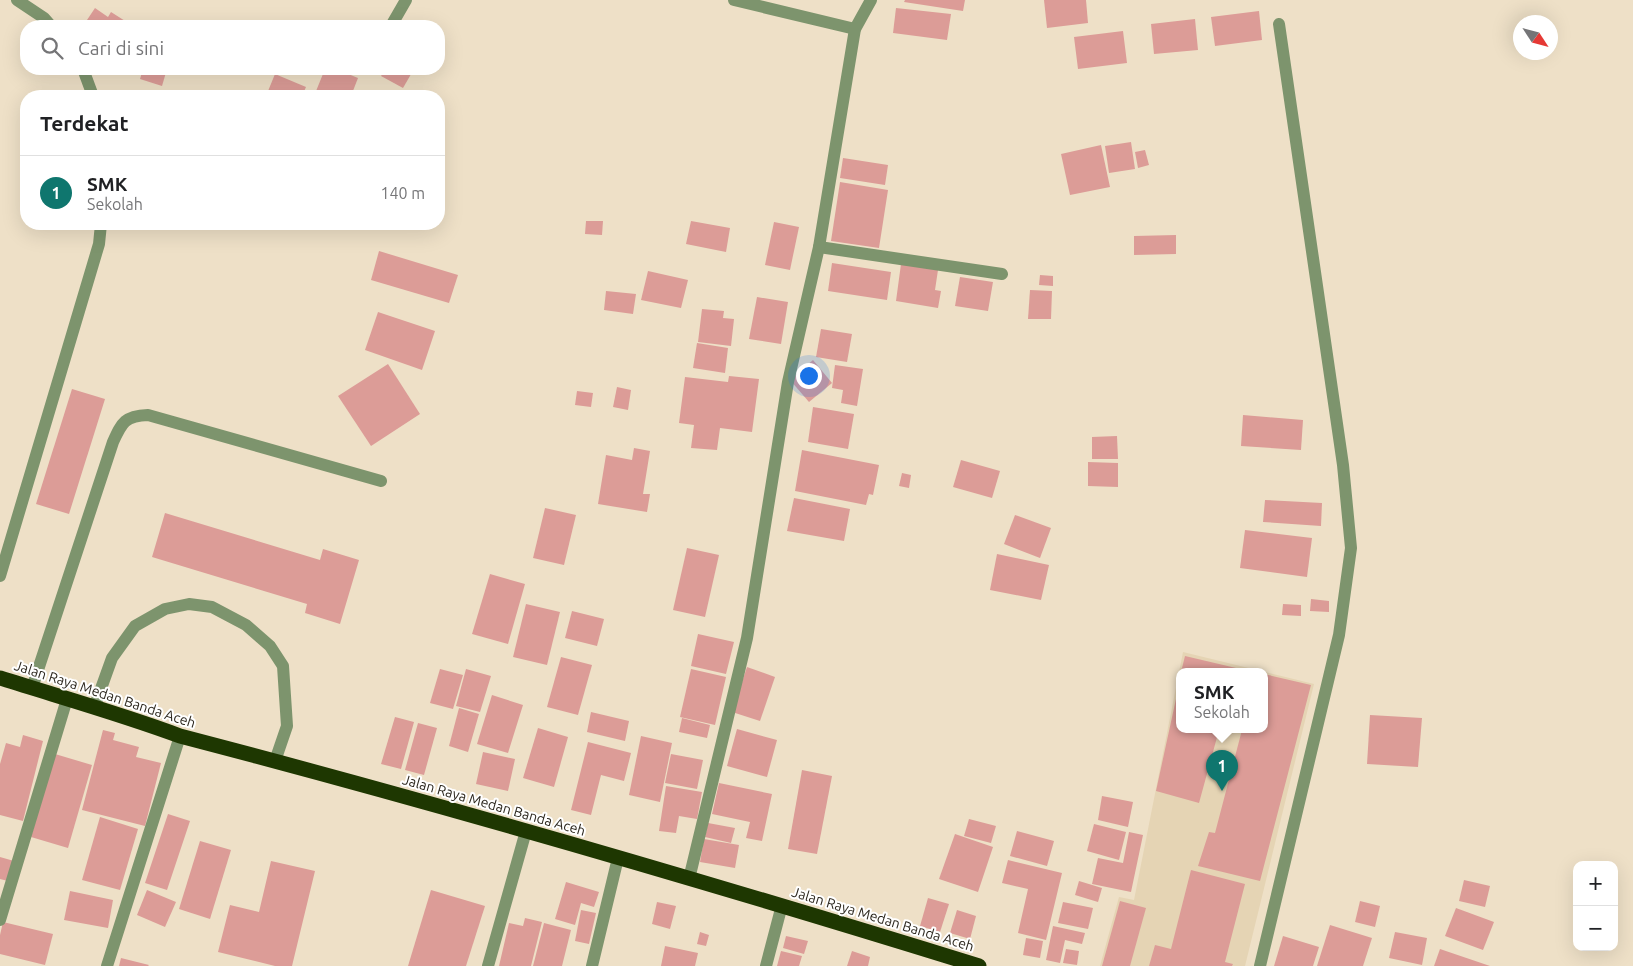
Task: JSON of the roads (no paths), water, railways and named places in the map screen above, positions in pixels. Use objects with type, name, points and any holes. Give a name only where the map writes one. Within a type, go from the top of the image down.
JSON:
[{"type":"highway","name":"Jalan Raya Medan Banda Aceh","points":[[0,678],[132,718],[180,736],[526,831],[782,905],[979,966]]},
{"type":"street","points":[[17,0],[46,20]]},
{"type":"street","points":[[394,20],[406,0]]},
{"type":"street","points":[[734,0],[855,29]]},
{"type":"street","points":[[689,879],[747,638],[788,382],[819,247],[855,29],[870,0]]},
{"type":"street","points":[[1260,966],[1339,636],[1351,548],[1343,465],[1279,24]]},
{"type":"street","points":[[85,75],[91,90]]},
{"type":"street","points":[[0,576],[99,244],[101,230]]},
{"type":"street","points":[[819,247],[1002,274]]},
{"type":"street","points":[[32,688],[113,442],[121,424],[134,416],[148,415],[382,481]]},
{"type":"street","points":[[94,708],[112,658],[135,626],[165,608],[189,604],[212,607],[246,625],[270,646],[283,666],[287,726],[275,761]]},
{"type":"street","points":[[0,920],[67,699]]},
{"type":"street","points":[[107,966],[180,736]]},
{"type":"street","points":[[488,966],[526,831]]},
{"type":"street","points":[[592,966],[618,858]]},
{"type":"street","points":[[766,966],[782,905]]},
{"type":"place","name":"SMK","points":[[1222,791]]}]
